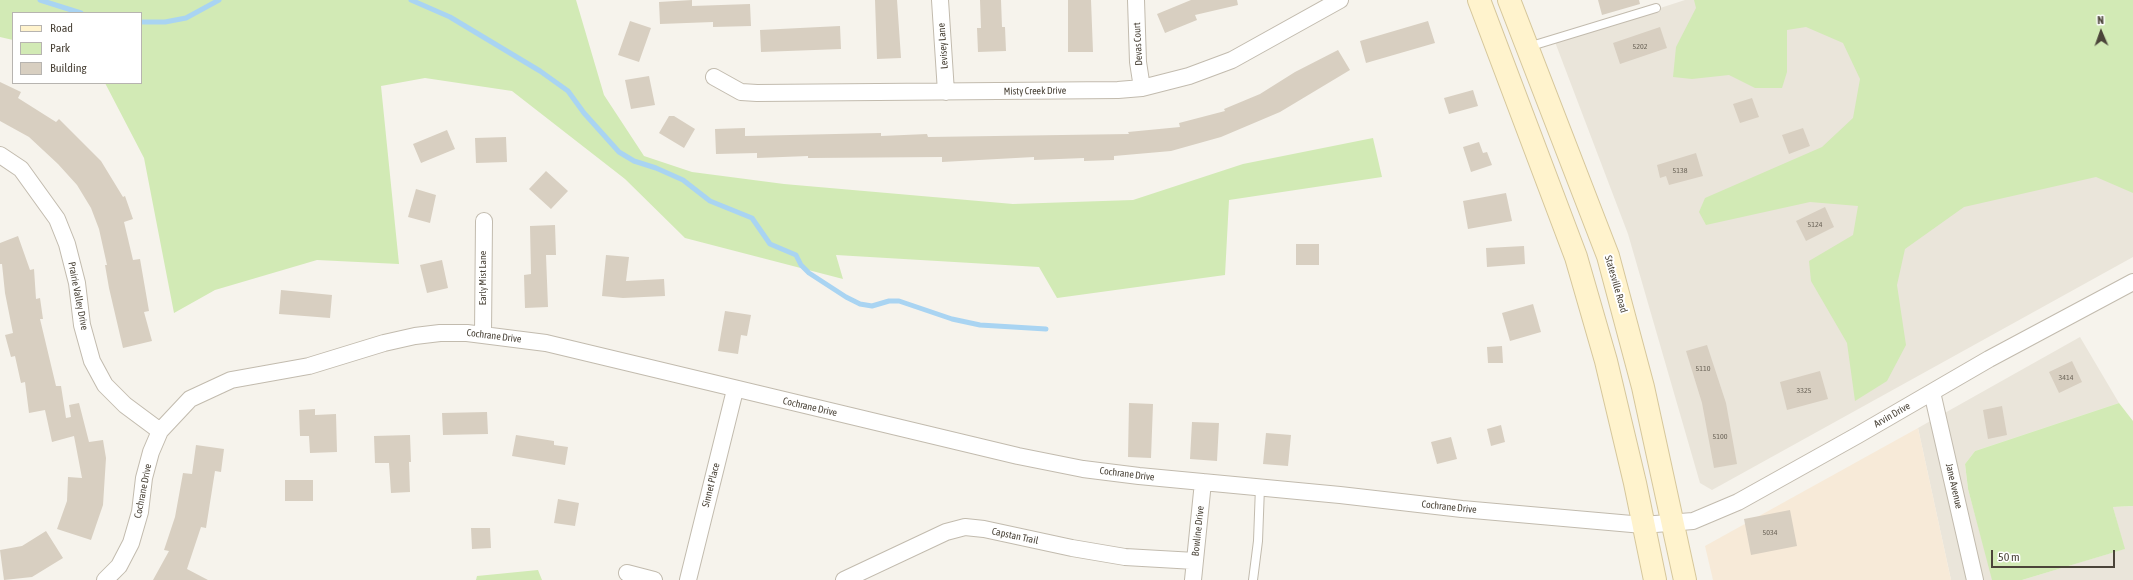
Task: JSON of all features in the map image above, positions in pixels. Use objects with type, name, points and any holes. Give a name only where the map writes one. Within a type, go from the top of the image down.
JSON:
[{"type":"main road","points":[[1478,0],[1576,257],[1606,361],[1655,580]]},
{"type":"main road","name":"Statesville Road","points":[[1509,0],[1608,256],[1641,380],[1674,524],[1685,580]]},
{"type":"street","name":"Levisey Lane","points":[[940,0],[946,92]]},
{"type":"street","name":"Devas Court","points":[[1136,0],[1138,62],[1142,88]]},
{"type":"street","name":"Misty Creek Drive","points":[[714,77],[741,92],[756,93],[946,92],[1142,88],[1189,76],[1232,60],[1340,0]]},
{"type":"street","name":"Prairie Valley Drive","points":[[0,155],[20,169],[57,218],[67,244],[77,283],[82,325],[92,361],[104,385],[125,405],[160,431]]},
{"type":"street","name":"Early Mist Lane","points":[[483,334],[484,221]]},
{"type":"street","name":"Arvin Drive","points":[[1643,525],[1674,524],[1704,518],[1738,502],[1989,359],[2133,282]]},
{"type":"street","name":"Cochrane Drive","points":[[105,580],[118,566],[131,543],[140,512],[144,478],[151,452],[160,431],[190,399],[231,380],[309,366],[384,343],[415,336],[440,333],[483,334],[553,345],[735,390],[1018,456],[1084,469],[1462,509],[1643,525]]},
{"type":"street","name":"Sinnet Place","points":[[688,580],[735,390]]},
{"type":"street","name":"Jane Avenue","points":[[1932,392],[1975,580]]},
{"type":"street","name":"Bowline Drive","points":[[1193,580],[1203,482]]},
{"type":"street","name":"Capstan Trail","points":[[844,580],[946,532],[965,528],[984,529],[1125,557],[1195,561]]},
{"type":"street","points":[[627,573],[654,580]]},
{"type":"lane","points":[[1528,48],[1656,8]]},
{"type":"lane","points":[[1253,580],[1258,542],[1260,487]]},
{"type":"shaded area","points":[[1685,0],[2133,0],[2133,257],[1712,490],[1700,483],[1628,234],[1555,42]]},
{"type":"shaded area","points":[[2080,337],[2119,403],[1975,451],[1965,464],[1968,489],[1993,580],[1951,580],[1918,428]]},
{"type":"shaded area","points":[[1918,428],[1951,580],[1713,580],[1705,546]]},
{"type":"shaded area","points":[[2133,506],[2133,580],[2022,580],[2124,549],[2113,507]]},
{"type":"green space","points":[[0,0],[576,0],[604,95],[644,156],[692,172],[784,184],[1013,204],[1133,200],[1243,164],[1373,138],[1382,177],[1229,200],[1225,275],[1057,298],[1039,267],[836,255],[843,279],[685,238],[625,179],[512,91],[425,78],[381,86],[399,264],[317,260],[215,290],[174,313],[144,158],[106,84],[142,84],[142,12],[12,12],[12,40],[0,37]]},
{"type":"green space","points":[[1694,0],[2133,0],[2133,193],[2096,177],[1964,207],[1905,249],[1897,285],[1906,345],[1887,381],[1855,401],[1847,343],[1811,281],[1809,261],[1853,235],[1858,206],[1810,202],[1706,225],[1699,212],[1705,198],[1822,147],[1853,118],[1860,79],[1843,43],[1806,27],[1787,30],[1787,72],[1782,88],[1755,88],[1729,75],[1692,79],[1673,77],[1676,47],[1696,8]]},
{"type":"green space","points":[[2119,403],[2133,421],[2133,506],[2113,507],[2125,549],[2022,580],[1992,580],[1968,489],[1965,464],[1975,451]]},
{"type":"green space","points":[[538,570],[542,580],[476,580],[477,576]]},
{"type":"building","points":[[692,0],[692,6],[750,4],[751,26],[713,27],[713,22],[660,24],[659,2]]},
{"type":"building","points":[[875,0],[897,0],[901,58],[877,59]]},
{"type":"building","points":[[980,0],[1001,0],[1002,27],[1005,27],[1006,51],[978,52],[977,28],[981,28]]},
{"type":"building","points":[[1068,0],[1091,0],[1093,52],[1068,52]]},
{"type":"building","points":[[1191,0],[1237,0],[1238,5],[1195,15],[1197,20],[1165,33],[1157,14]]},
{"type":"building","points":[[1598,0],[1639,0],[1640,4],[1602,15]]},
{"type":"building","points":[[630,21],[651,28],[639,62],[618,55]]},
{"type":"building","points":[[1428,21],[1435,43],[1366,63],[1360,41]]},
{"type":"building","points":[[840,26],[841,49],[761,52],[760,30]]},
{"type":"building","points":[[1660,27],[1667,48],[1620,64],[1613,43]]},
{"type":"building","points":[[1338,50],[1350,70],[1280,112],[1221,137],[1171,151],[1114,156],[1114,160],[1084,161],[1084,158],[1034,160],[1034,157],[942,162],[942,157],[808,158],[808,156],[757,158],[757,153],[716,154],[715,129],[745,128],[745,136],[881,133],[881,136],[927,134],[928,137],[1129,134],[1128,132],[1180,127],[1179,123],[1225,111],[1224,109],[1260,94],[1295,72]]},
{"type":"building","points":[[649,76],[655,105],[631,109],[625,80]]},
{"type":"building","points":[[0,82],[21,92],[18,98],[56,122],[59,119],[101,161],[123,197],[125,196],[133,219],[124,222],[133,260],[140,259],[149,311],[144,312],[152,341],[123,348],[109,288],[105,265],[107,265],[99,229],[91,208],[77,185],[58,164],[29,137],[0,121]]},
{"type":"building","points":[[1473,90],[1478,106],[1449,114],[1444,98]]},
{"type":"building","points":[[1752,98],[1759,117],[1740,123],[1733,104]]},
{"type":"building","points":[[669,116],[674,116],[695,129],[684,148],[659,133]]},
{"type":"building","points":[[1803,128],[1810,146],[1789,154],[1782,135]]},
{"type":"building","points":[[447,130],[455,149],[421,163],[413,144]]},
{"type":"building","points":[[506,137],[507,162],[476,163],[475,138]]},
{"type":"building","points":[[1479,142],[1483,153],[1487,152],[1492,165],[1471,172],[1463,147]]},
{"type":"building","points":[[1696,153],[1703,176],[1669,185],[1666,176],[1660,178],[1657,165]]},
{"type":"building","points":[[546,171],[568,191],[551,209],[529,189]]},
{"type":"building","points":[[416,189],[436,195],[430,223],[408,217]]},
{"type":"building","points":[[1506,193],[1512,221],[1468,229],[1463,201]]},
{"type":"building","points":[[1825,207],[1834,227],[1806,241],[1796,221]]},
{"type":"building","points":[[555,225],[556,255],[546,255],[548,307],[525,308],[524,275],[531,274],[530,226]]},
{"type":"building","points":[[18,236],[30,270],[34,269],[36,299],[40,298],[43,319],[40,319],[56,386],[61,386],[66,418],[71,417],[69,405],[79,403],[89,442],[103,440],[106,458],[103,505],[91,540],[57,529],[67,501],[68,477],[82,478],[74,436],[52,442],[45,410],[29,413],[25,382],[21,383],[15,356],[11,357],[5,335],[13,333],[5,293],[2,264],[0,264],[0,243]]},
{"type":"building","points":[[1296,244],[1319,244],[1319,265],[1296,265]]},
{"type":"building","points":[[1524,246],[1525,264],[1487,267],[1486,248]]},
{"type":"building","points":[[606,255],[629,257],[626,281],[664,279],[665,296],[623,298],[602,296]]},
{"type":"building","points":[[442,260],[448,288],[427,293],[420,265]]},
{"type":"building","points":[[281,290],[332,295],[330,318],[279,314]]},
{"type":"building","points":[[1533,304],[1541,332],[1510,341],[1502,313]]},
{"type":"building","points":[[725,311],[751,315],[747,336],[741,335],[738,354],[718,351]]},
{"type":"building","points":[[1707,345],[1726,403],[1737,464],[1714,468],[1702,403],[1686,351]]},
{"type":"building","points":[[1502,346],[1503,363],[1488,363],[1487,347]]},
{"type":"building","points":[[2072,361],[2082,382],[2059,393],[2049,372]]},
{"type":"building","points":[[1820,371],[1828,399],[1787,410],[1780,382]]},
{"type":"building","points":[[1129,403],[1153,404],[1151,458],[1128,457]]},
{"type":"building","points":[[2002,406],[2007,435],[1988,439],[1983,410]]},
{"type":"building","points":[[315,409],[315,415],[336,414],[337,452],[310,453],[309,436],[300,436],[299,410]]},
{"type":"building","points":[[487,412],[488,434],[443,435],[442,413]]},
{"type":"building","points":[[1192,422],[1219,423],[1217,461],[1190,459]]},
{"type":"building","points":[[1501,425],[1505,442],[1491,446],[1487,429]]},
{"type":"building","points":[[1266,433],[1291,435],[1288,466],[1263,464]]},
{"type":"building","points":[[410,435],[410,492],[391,493],[389,463],[375,463],[374,436]]},
{"type":"building","points":[[516,435],[554,441],[554,445],[568,447],[565,465],[512,456]]},
{"type":"building","points":[[1451,437],[1457,459],[1437,464],[1431,442]]},
{"type":"building","points":[[196,445],[224,449],[221,472],[215,471],[206,528],[201,527],[187,569],[208,580],[153,580],[169,551],[164,550],[175,517],[183,473],[192,474]]},
{"type":"building","points":[[285,480],[313,480],[313,501],[285,501]]},
{"type":"building","points":[[558,499],[579,503],[575,526],[554,523]]},
{"type":"building","points":[[1790,510],[1797,546],[1751,555],[1744,519]]},
{"type":"building","points":[[471,528],[490,528],[491,548],[472,549]]},
{"type":"building","points":[[46,531],[63,558],[32,577],[4,580],[0,550],[22,546]]},
{"type":"waterway","points":[[40,0],[78,12]]},
{"type":"waterway","points":[[142,22],[165,22],[186,18],[219,0]]},
{"type":"waterway","points":[[411,0],[450,17],[540,71],[568,91],[584,113],[619,152],[634,161],[656,168],[683,180],[710,201],[752,218],[770,244],[796,255],[801,265],[809,273],[846,297],[860,304],[872,306],[889,301],[899,301],[952,319],[980,325],[1046,329]]}]
